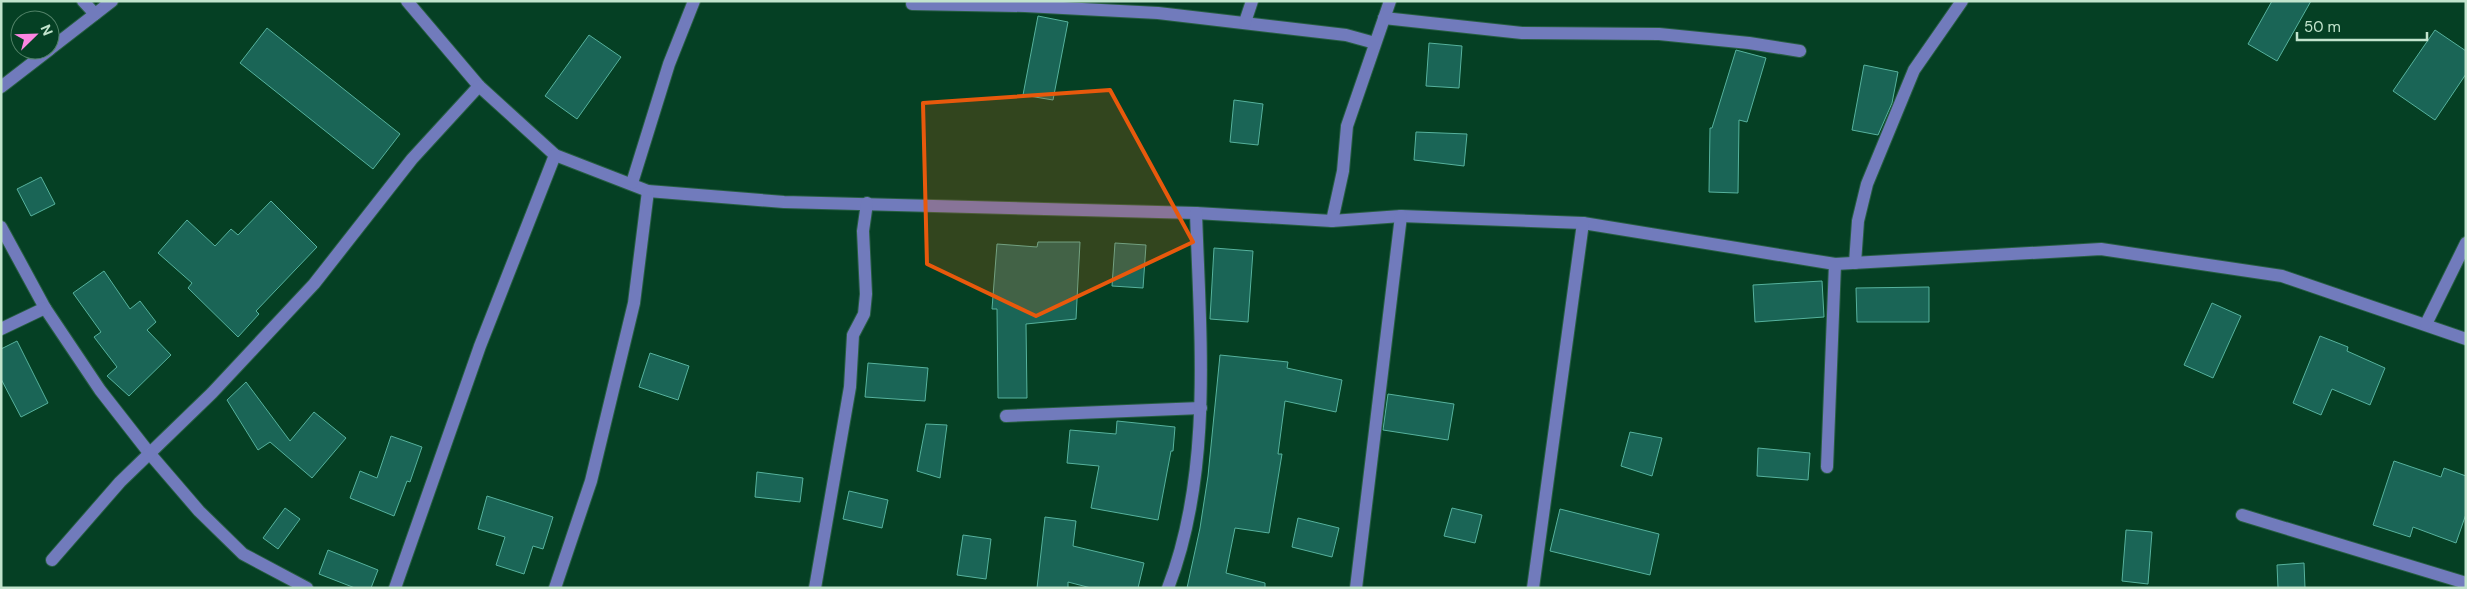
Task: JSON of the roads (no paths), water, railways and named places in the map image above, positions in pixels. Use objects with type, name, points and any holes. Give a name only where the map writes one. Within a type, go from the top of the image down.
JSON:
[{"type":"street","points":[[83,1],[95,14]]},
{"type":"street","points":[[60,42],[112,1]]},
{"type":"street","points":[[407,1],[479,86],[555,155],[632,183],[648,191],[784,202],[1196,213],[1332,221],[1401,216],[1583,223],[1835,264],[2101,249],[2282,276],[2466,339]]},
{"type":"street","points":[[632,183],[669,64],[694,1]]},
{"type":"street","points":[[1245,22],[1252,1]]},
{"type":"street","points":[[1332,221],[1343,171],[1347,126],[1390,1]]},
{"type":"street","points":[[1855,263],[1858,221],[1867,184],[1914,70],[1962,1]]},
{"type":"street","points":[[912,4],[1025,6],[1158,13],[1346,35],[1374,44]]},
{"type":"street","points":[[1384,18],[1522,33],[1659,34],[1748,43],[1800,51]]},
{"type":"street","points":[[1,87],[37,60]]},
{"type":"street","points":[[52,560],[120,482],[212,394],[314,284],[412,159],[479,86]]},
{"type":"street","points":[[395,588],[480,346],[555,155]]},
{"type":"street","points":[[555,588],[591,481],[634,304],[648,191]]},
{"type":"street","points":[[815,588],[850,387],[853,335],[864,314],[866,294],[863,231],[867,203]]},
{"type":"street","points":[[1168,588],[1196,483],[1200,408],[1196,213]]},
{"type":"street","points":[[1356,588],[1401,216]]},
{"type":"street","points":[[1533,588],[1583,223]]},
{"type":"street","points":[[1,227],[45,308],[100,390],[150,454],[199,511],[243,554],[307,588]]},
{"type":"street","points":[[2426,324],[2466,243]]},
{"type":"street","points":[[1827,467],[1835,264]]},
{"type":"street","points":[[1,329],[45,308]]},
{"type":"street","points":[[1006,416],[1200,408]]},
{"type":"street","points":[[2242,515],[2466,583]]}]
